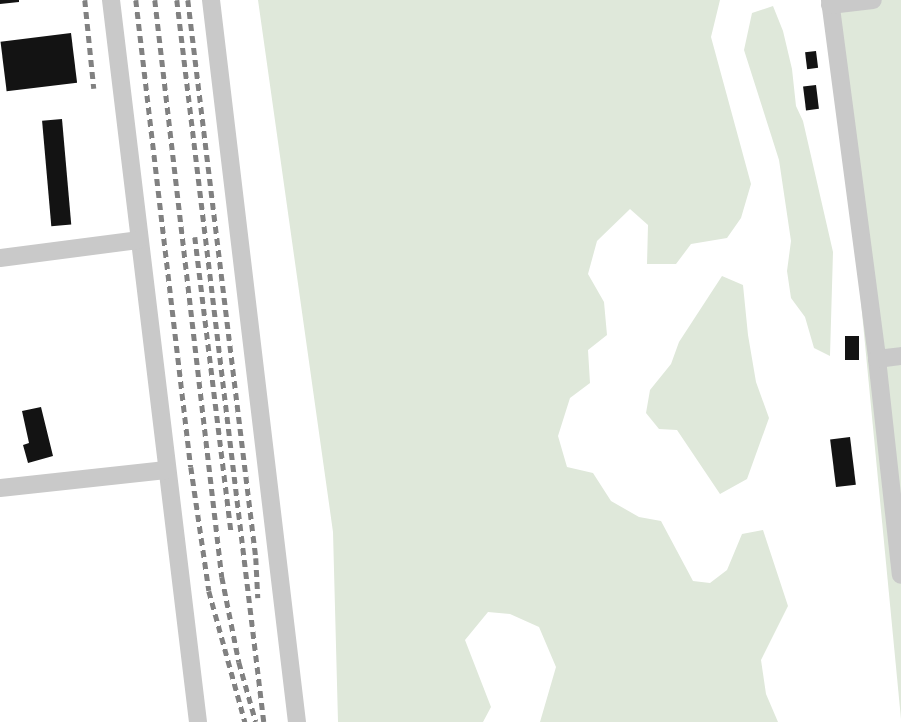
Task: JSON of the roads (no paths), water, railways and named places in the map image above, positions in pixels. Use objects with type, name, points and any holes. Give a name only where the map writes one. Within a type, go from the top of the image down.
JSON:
[{"type":"lane","points":[[111,0],[198,722]]},
{"type":"lane","points":[[211,0],[297,722]]},
{"type":"lane","points":[[873,0],[830,3],[877,359],[901,575]]},
{"type":"lane","points":[[0,258],[138,240]]},
{"type":"lane","points":[[877,359],[901,356]]},
{"type":"lane","points":[[0,488],[166,470]]},
{"type":"railway","points":[[85,0],[94,89]]},
{"type":"railway","points":[[136,0],[191,467],[209,591],[245,722]]},
{"type":"railway","points":[[155,0],[222,577],[239,662],[256,722]]},
{"type":"railway","points":[[177,0],[264,722]]},
{"type":"railway","points":[[188,0],[256,558],[258,598]]},
{"type":"railway","points":[[195,237],[231,532]]}]
